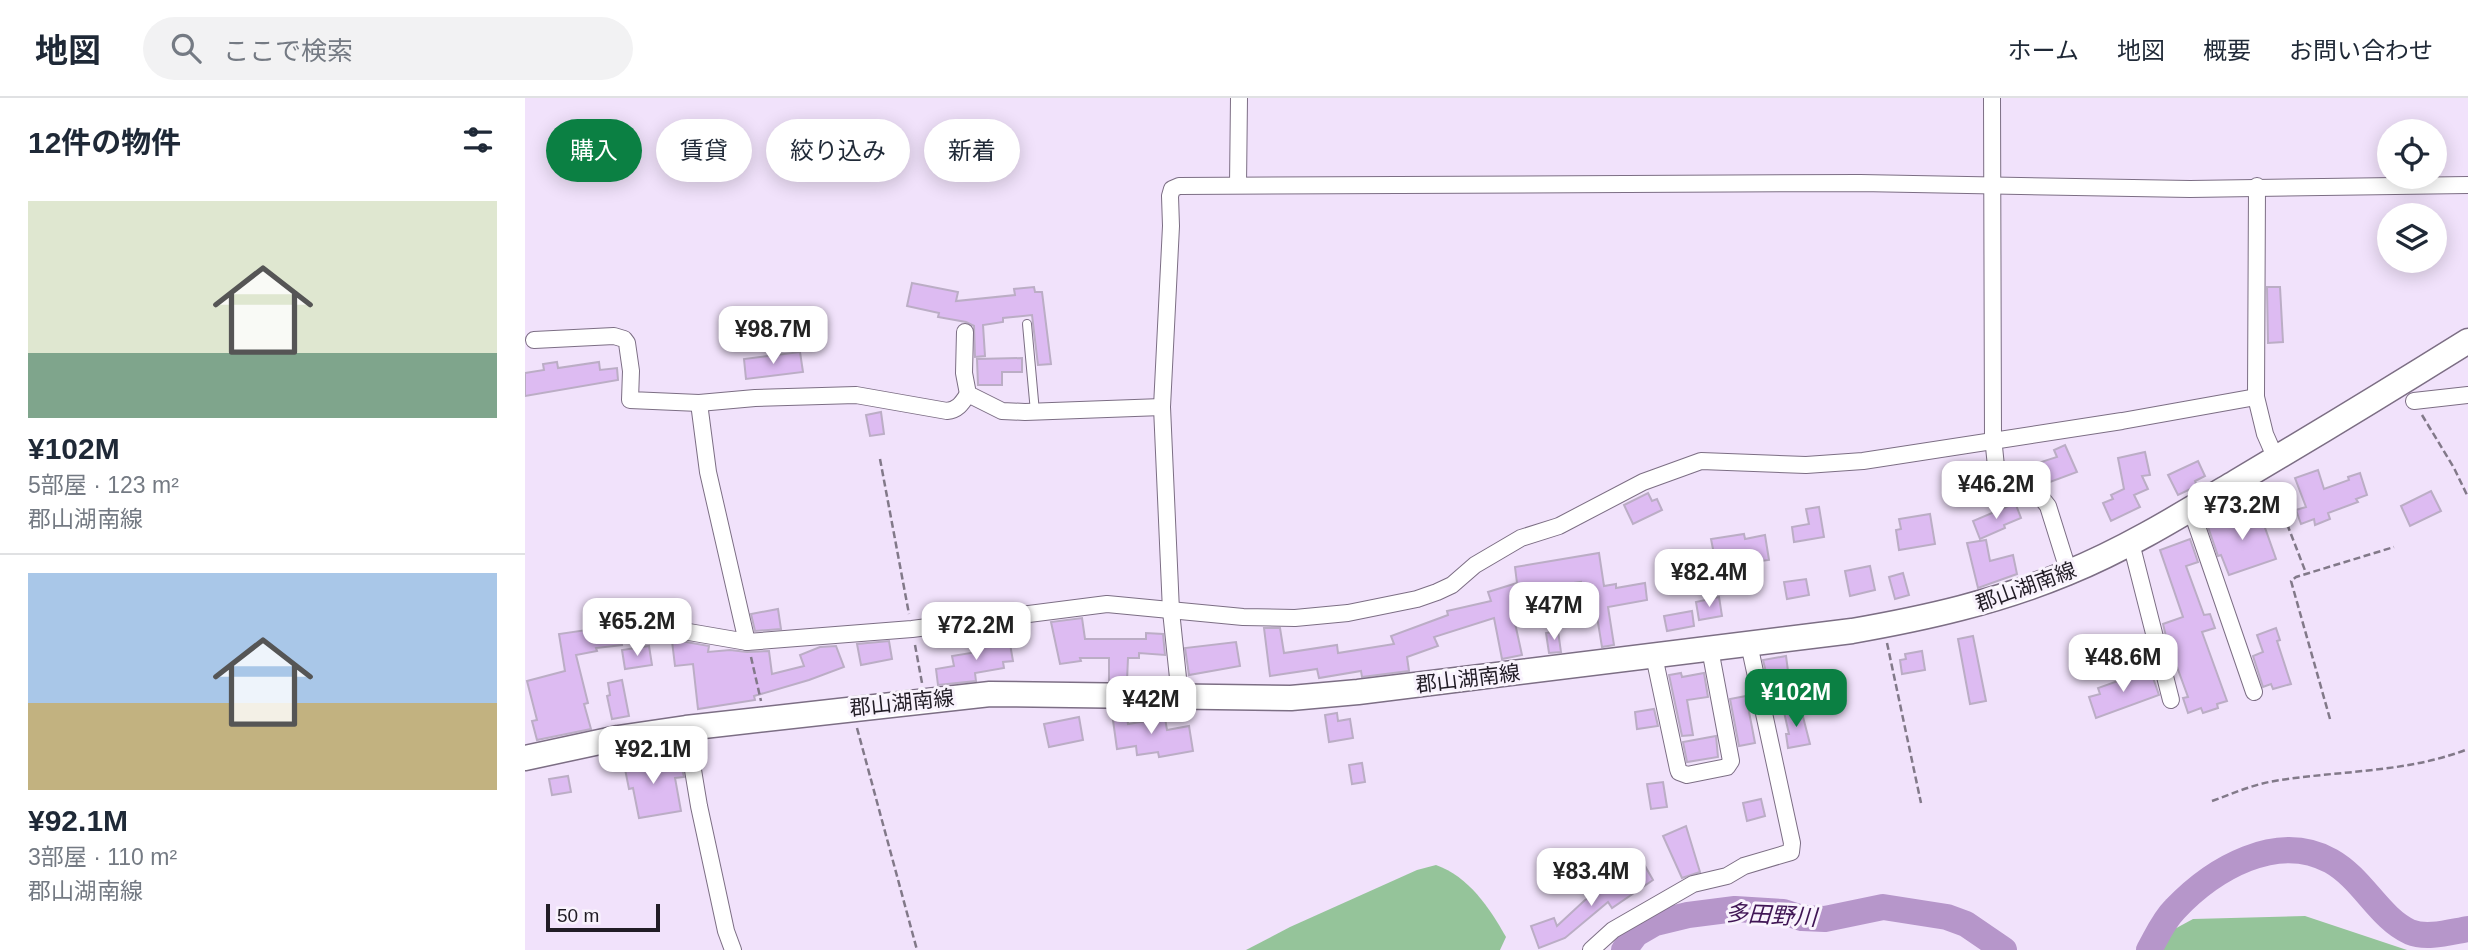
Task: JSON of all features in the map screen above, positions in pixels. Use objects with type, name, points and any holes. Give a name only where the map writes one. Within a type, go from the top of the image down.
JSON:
[{"type":"main road","name":"郡山湖南線","points":[[525,758],[618,738],[686,728],[991,694],[1291,698],[1358,692],[1883,626],[1969,608],[2069,573],[2131,543],[2192,509],[2468,341]]},
{"type":"street","points":[[1238,98],[1238,185]]},
{"type":"street","points":[[1992,98],[1990,184],[1993,440],[2000,491],[2002,494],[2040,496],[2043,499],[2048,506],[2069,573]]},
{"type":"street","points":[[1180,697],[1171,611],[1162,407],[1171,226],[1170,196],[1172,189],[1179,186],[1990,184],[2108,188],[2468,185]]},
{"type":"street","points":[[2257,187],[2256,397],[2270,462]]},
{"type":"street","points":[[534,340],[614,336],[624,339],[627,342],[631,371],[630,400],[699,403],[755,398],[856,395],[947,411],[959,407],[968,394],[964,373],[965,331]]},
{"type":"street","points":[[968,394],[1002,411],[1162,407]]},
{"type":"street","points":[[2414,401],[2468,395]]},
{"type":"street","points":[[660,627],[747,642],[912,629],[1107,604],[1171,611],[1295,618],[1348,613],[1417,599],[1453,585],[1475,565],[1521,538],[1559,526],[1643,482],[1701,461],[1806,465],[1863,461],[2122,421],[2256,397]]},
{"type":"street","points":[[699,403],[708,472],[747,642]]},
{"type":"street","points":[[2192,509],[2254,692]]},
{"type":"street","points":[[2131,543],[2171,700]]},
{"type":"street","points":[[1591,950],[1613,930],[1693,884],[1727,876],[1744,866],[1791,852],[1792,843],[1749,644]]},
{"type":"street","points":[[1654,656],[1678,769],[1687,775],[1727,767],[1731,761],[1710,649]]},
{"type":"street","points":[[686,728],[707,844],[726,931],[733,950]]},
{"type":"lane","points":[[1027,324],[1035,412]]},
{"type":"path","points":[[2414,401],[2468,497]]},
{"type":"path","points":[[880,459],[926,700]]},
{"type":"path","points":[[2270,462],[2307,574]]},
{"type":"path","points":[[2330,719],[2291,581],[2295,577],[2393,547]]},
{"type":"path","points":[[1883,626],[1921,803]]},
{"type":"path","points":[[747,642],[764,718]]},
{"type":"path","points":[[852,708],[917,950]]},
{"type":"path","points":[[2212,800],[2268,782],[2404,766],[2468,750]]},
{"type":"green space","points":[[1436,865],[1458,877],[1485,904],[1506,937],[1500,950],[1246,950],[1290,927],[1417,870]]},
{"type":"green space","points":[[2305,916],[2407,950],[2136,950],[2193,919]]},
{"type":"building","points":[[912,283],[958,292],[956,301],[1015,295],[1014,289],[1034,287],[1035,292],[1042,292],[1051,364],[1038,365],[1032,315],[1003,318],[1003,322],[983,325],[985,356],[975,357],[974,326],[938,317],[939,313],[907,306]]},
{"type":"building","points":[[2267,287],[2280,287],[2283,342],[2268,343]]},
{"type":"building","points":[[800,352],[803,372],[746,379],[744,359]]},
{"type":"building","points":[[1022,358],[1022,372],[1002,372],[1002,385],[978,385],[977,359]]},
{"type":"building","points":[[557,362],[558,368],[599,362],[600,370],[617,368],[618,380],[525,396],[525,373],[544,370],[543,364]]},
{"type":"building","points":[[881,412],[884,434],[870,436],[866,415]]},
{"type":"building","points":[[2065,445],[2077,472],[2042,485],[2041,481],[2031,485],[2009,484],[2007,473],[2057,457],[2054,450]]},
{"type":"building","points":[[2145,452],[2150,475],[2142,476],[2148,489],[2134,495],[2140,507],[2111,521],[2103,503],[2113,499],[2111,495],[2124,489],[2118,458]]},
{"type":"building","points":[[2198,461],[2205,476],[2195,481],[2197,486],[2178,495],[2168,475]]},
{"type":"building","points":[[2318,470],[2324,489],[2360,473],[2367,495],[2356,499],[2358,502],[2328,513],[2330,519],[2315,525],[2314,519],[2301,524],[2296,510],[2306,507],[2295,478]]},
{"type":"building","points":[[2431,491],[2441,511],[2410,526],[2401,506]]},
{"type":"building","points":[[1648,493],[1652,501],[1657,499],[1662,510],[1633,524],[1624,505]]},
{"type":"building","points":[[2016,505],[2021,518],[1980,539],[1973,521]]},
{"type":"building","points":[[1819,507],[1824,537],[1794,542],[1792,527],[1809,524],[1806,509]]},
{"type":"building","points":[[2258,508],[2276,559],[2229,575],[2221,555],[2218,556],[2208,527]]},
{"type":"building","points":[[1930,514],[1935,544],[1899,550],[1896,530],[1901,529],[1899,519]]},
{"type":"building","points":[[1744,534],[1745,539],[1765,535],[1769,560],[1753,562],[1752,558],[1716,564],[1711,539]]},
{"type":"building","points":[[2190,539],[2198,562],[2186,566],[2204,615],[2210,614],[2215,628],[2202,632],[2227,701],[2217,704],[2218,708],[2203,713],[2201,708],[2188,713],[2183,698],[2188,697],[2173,656],[2171,657],[2163,624],[2183,617],[2160,550]]},
{"type":"building","points":[[1986,540],[1990,561],[2013,555],[2017,574],[1978,588],[1967,543]]},
{"type":"building","points":[[1599,553],[1604,586],[1616,584],[1616,588],[1645,583],[1647,600],[1608,607],[1614,645],[1602,647],[1594,598],[1584,600],[1581,582],[1539,588],[1541,601],[1511,605],[1522,655],[1502,659],[1494,618],[1434,637],[1438,646],[1407,657],[1409,671],[1362,677],[1361,671],[1319,678],[1317,669],[1270,676],[1264,628],[1280,628],[1284,653],[1337,645],[1338,653],[1394,644],[1391,636],[1448,615],[1447,611],[1491,601],[1488,592],[1517,583],[1515,567]]},
{"type":"building","points":[[1870,566],[1875,590],[1850,596],[1845,571]]},
{"type":"building","points":[[1903,573],[1909,595],[1895,599],[1889,577]]},
{"type":"building","points":[[1806,579],[1809,595],[1787,599],[1784,582]]},
{"type":"building","points":[[1719,597],[1722,616],[1699,620],[1696,602]]},
{"type":"building","points":[[778,609],[781,629],[755,631],[751,614]]},
{"type":"building","points":[[1692,611],[1694,626],[1667,631],[1664,616]]},
{"type":"building","points":[[1082,618],[1085,639],[1146,639],[1146,633],[1163,634],[1165,655],[1139,653],[1139,658],[1128,658],[1127,681],[1109,681],[1109,658],[1080,658],[1081,661],[1060,664],[1051,622]]},
{"type":"building","points":[[2276,628],[2280,640],[2277,641],[2291,684],[2273,689],[2271,684],[2263,687],[2253,656],[2263,652],[2257,635]]},
{"type":"building","points":[[593,629],[594,633],[620,630],[622,645],[596,648],[597,651],[576,655],[588,703],[584,704],[591,729],[537,740],[532,721],[537,720],[527,681],[565,671],[559,634]]},
{"type":"building","points":[[1558,631],[1561,652],[1549,653],[1546,633]]},
{"type":"building","points":[[1973,636],[1986,701],[1970,704],[1958,639]]},
{"type":"building","points":[[1009,638],[1013,661],[1003,662],[1004,668],[975,673],[976,681],[938,685],[936,669],[954,666],[952,656],[977,652],[975,643]]},
{"type":"building","points":[[672,641],[709,646],[708,652],[769,651],[772,674],[804,666],[800,655],[820,647],[836,646],[844,667],[754,696],[755,700],[698,709],[693,664],[675,666]]},
{"type":"building","points":[[889,641],[892,659],[861,665],[857,644]]},
{"type":"building","points":[[1236,642],[1240,666],[1189,675],[1185,648]]},
{"type":"building","points":[[649,646],[652,665],[625,669],[622,650]]},
{"type":"building","points":[[1922,651],[1925,670],[1902,674],[1900,660],[1906,659],[1905,654]]},
{"type":"building","points":[[1786,656],[1790,686],[1770,689],[1763,660]]},
{"type":"building","points":[[2143,672],[2145,678],[2152,675],[2159,695],[2096,718],[2089,697],[2100,694],[2098,688]]},
{"type":"building","points":[[1681,673],[1682,677],[1704,673],[1708,697],[1687,700],[1693,735],[1682,736],[1669,675]]},
{"type":"building","points":[[622,680],[629,716],[612,719],[607,696],[610,695],[608,683]]},
{"type":"building","points":[[1746,696],[1755,743],[1739,746],[1730,699]]},
{"type":"building","points":[[1654,709],[1658,726],[1637,729],[1635,712]]},
{"type":"building","points":[[1801,709],[1810,744],[1788,748],[1786,734],[1789,734],[1784,712]]},
{"type":"building","points":[[1126,711],[1128,724],[1165,718],[1167,730],[1189,726],[1193,751],[1159,757],[1158,752],[1137,755],[1136,746],[1117,749],[1112,713]]},
{"type":"building","points":[[1337,713],[1338,721],[1350,719],[1353,738],[1329,742],[1325,715]]},
{"type":"building","points":[[1079,717],[1083,740],[1049,747],[1044,724]]},
{"type":"building","points":[[1716,736],[1718,757],[1687,762],[1683,742]]},
{"type":"building","points":[[641,750],[645,770],[681,764],[684,777],[675,778],[681,811],[639,818],[633,788],[629,789],[622,754]]},
{"type":"building","points":[[1362,763],[1365,782],[1352,784],[1349,765]]},
{"type":"building","points":[[568,776],[571,792],[552,795],[549,779]]},
{"type":"building","points":[[1663,782],[1667,807],[1651,809],[1647,784]]},
{"type":"building","points":[[1761,799],[1765,816],[1747,821],[1743,803]]},
{"type":"building","points":[[1686,826],[1700,872],[1682,878],[1663,836]]},
{"type":"building","points":[[1645,866],[1653,880],[1612,908],[1608,902],[1565,938],[1539,948],[1531,926],[1554,918],[1557,926],[1585,900],[1626,874],[1628,877]]},
{"type":"waterway","name":"多田野川","points":[[2149,950],[2171,914],[2208,880],[2247,859],[2268,852],[2289,850],[2310,853],[2331,861],[2352,878],[2389,918],[2410,932],[2431,935],[2468,929]]},
{"type":"waterway","name":"多田野川","points":[[1624,950],[1636,934],[1655,923],[1688,915],[1735,909],[1783,912],[1802,918],[1825,919],[1883,907],[1947,917],[1966,924],[2004,950]]}]
